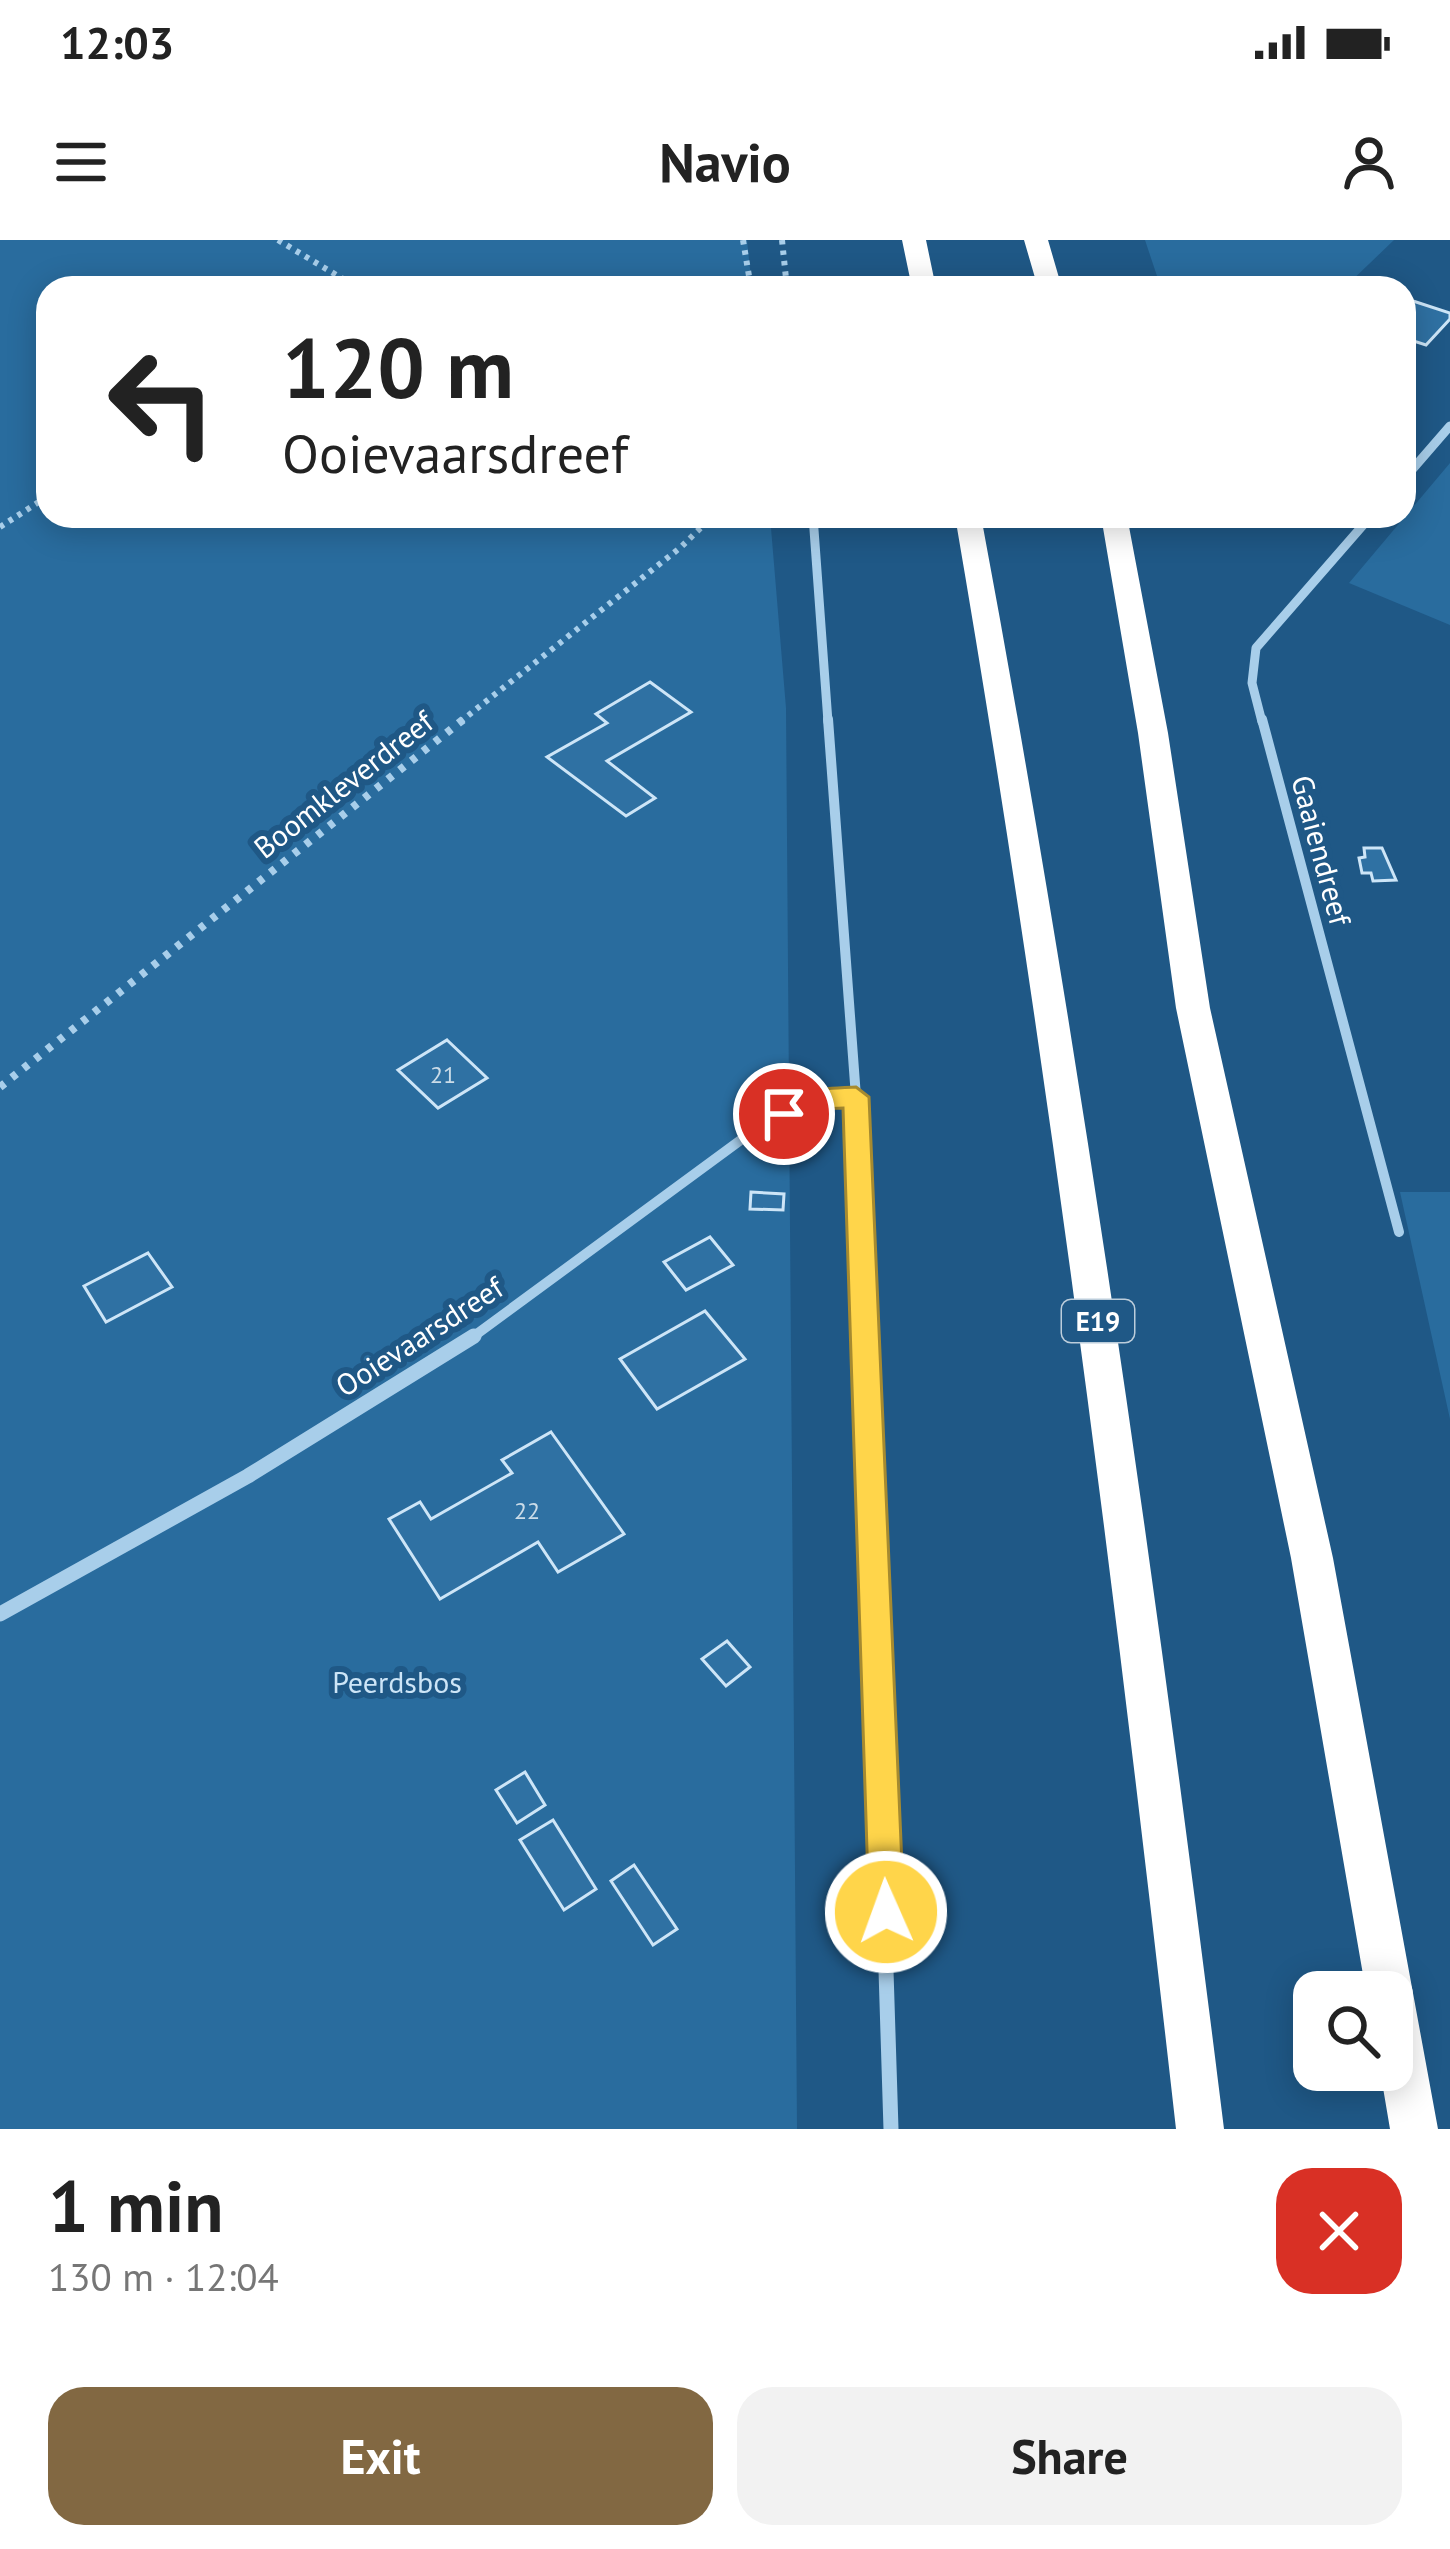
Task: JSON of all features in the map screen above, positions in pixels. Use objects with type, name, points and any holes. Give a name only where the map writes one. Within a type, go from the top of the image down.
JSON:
[{"type":"highway","points":[[914,240],[922,276]]},
{"type":"highway","points":[[1036,240],[1046,276]]},
{"type":"highway","name":"E19","points":[[970,528],[1011,748],[1131,1542],[1200,2129]]},
{"type":"highway","points":[[1116,528],[1147,691],[1193,1008],[1312,1558],[1386,1971]]},
{"type":"highway","points":[[1407,2091],[1414,2129]]},
{"type":"street","points":[[1416,464],[1450,426]]},
{"type":"street","points":[[814,528],[856,1097],[880,1697],[891,2129]]},
{"type":"street","name":"Gaaiendreef","points":[[1361,528],[1256,648],[1252,683],[1399,1232]]},
{"type":"street","name":"Ooievaarsdreef","points":[[0,1614],[248,1476],[466,1342],[753,1130],[816,1099],[856,1097]]},
{"type":"path","points":[[278,240],[338,276]]},
{"type":"path","points":[[743,240],[749,276]]},
{"type":"path","points":[[782,240],[786,276]]},
{"type":"path","points":[[0,527],[36,504]]},
{"type":"path","name":"Boomkleverdreef","points":[[0,1087],[701,528]]},
{"type":"green space","name":"Peerdsbos","points":[[0,240],[747,240],[751,276],[36,276],[36,528],[771,528],[786,708],[797,2129],[0,2129]]},
{"type":"green space","points":[[1145,240],[1394,240],[1356,276],[1157,276]]},
{"type":"green space","points":[[1450,463],[1450,625],[1349,583],[1395,528],[1416,528],[1416,503]]},
{"type":"green space","points":[[1400,1192],[1450,1192],[1450,1419]]},
{"type":"building","points":[[1416,302],[1450,313],[1426,345],[1416,342]]},
{"type":"building","points":[[650,682],[691,712],[607,761],[655,798],[626,816],[547,757],[607,723],[596,714]]},
{"type":"building","points":[[1364,848],[1382,848],[1396,880],[1373,881],[1371,873],[1362,873],[1359,858],[1365,857]]},
{"type":"building","points":[[447,1040],[487,1078],[438,1108],[398,1070]]},
{"type":"building","points":[[751,1192],[784,1194],[783,1210],[750,1209]]},
{"type":"building","points":[[710,1237],[733,1265],[686,1290],[664,1262]]},
{"type":"building","points":[[148,1253],[172,1287],[106,1322],[84,1286]]},
{"type":"building","points":[[705,1311],[745,1359],[657,1409],[620,1359]]},
{"type":"building","points":[[551,1432],[624,1534],[558,1572],[538,1542],[440,1599],[389,1519],[420,1502],[431,1519],[512,1473],[502,1460]]},
{"type":"building","points":[[727,1641],[750,1667],[726,1686],[702,1659]]},
{"type":"building","points":[[525,1772],[545,1805],[517,1823],[496,1790]]},
{"type":"building","points":[[553,1820],[596,1889],[564,1910],[520,1840]]},
{"type":"building","points":[[634,1865],[677,1929],[653,1945],[611,1881]]},
{"type":"route","points":[[784,1114],[816,1099],[856,1097],[886,1912]]}]
